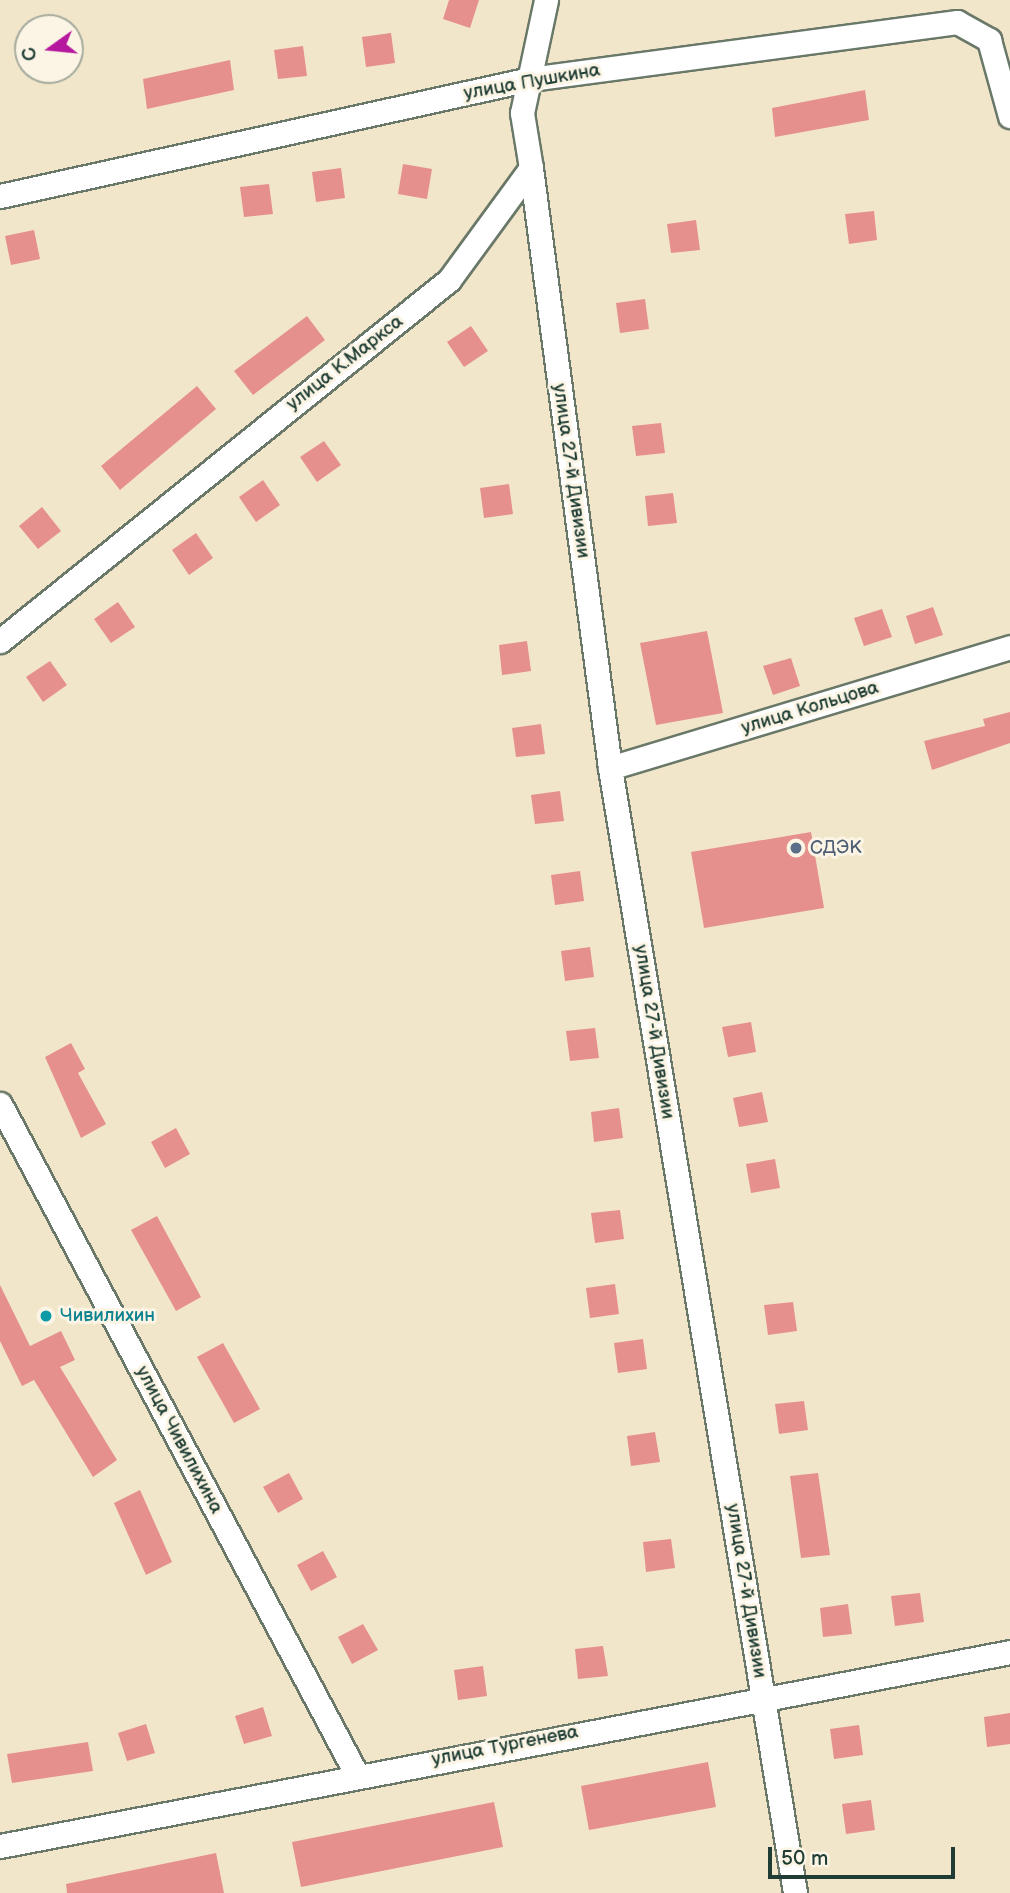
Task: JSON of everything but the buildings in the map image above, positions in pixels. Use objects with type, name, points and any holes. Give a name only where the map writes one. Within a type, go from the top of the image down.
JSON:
[{"type":"street","points":[[531,168],[523,113],[547,0]]},
{"type":"street","name":"улица Пушкина","points":[[0,195],[530,79],[957,22],[989,40],[1010,116]]},
{"type":"street","name":"улица К.Маркса","points":[[0,641],[449,280],[531,168]]},
{"type":"street","name":"улица 27-й Дивизии","points":[[531,168],[610,768],[795,1893]]},
{"type":"street","name":"улица Кольцова","points":[[610,768],[1010,648]]},
{"type":"street","name":"улица Чивилихина","points":[[0,1104],[357,1775]]},
{"type":"street","name":"улица Тургенева","points":[[0,1846],[764,1695],[1010,1652]]},
{"type":"place","name":"СДЭК","points":[[796,848]]},
{"type":"place","name":"Чивилихин","points":[[46,1316]]}]
